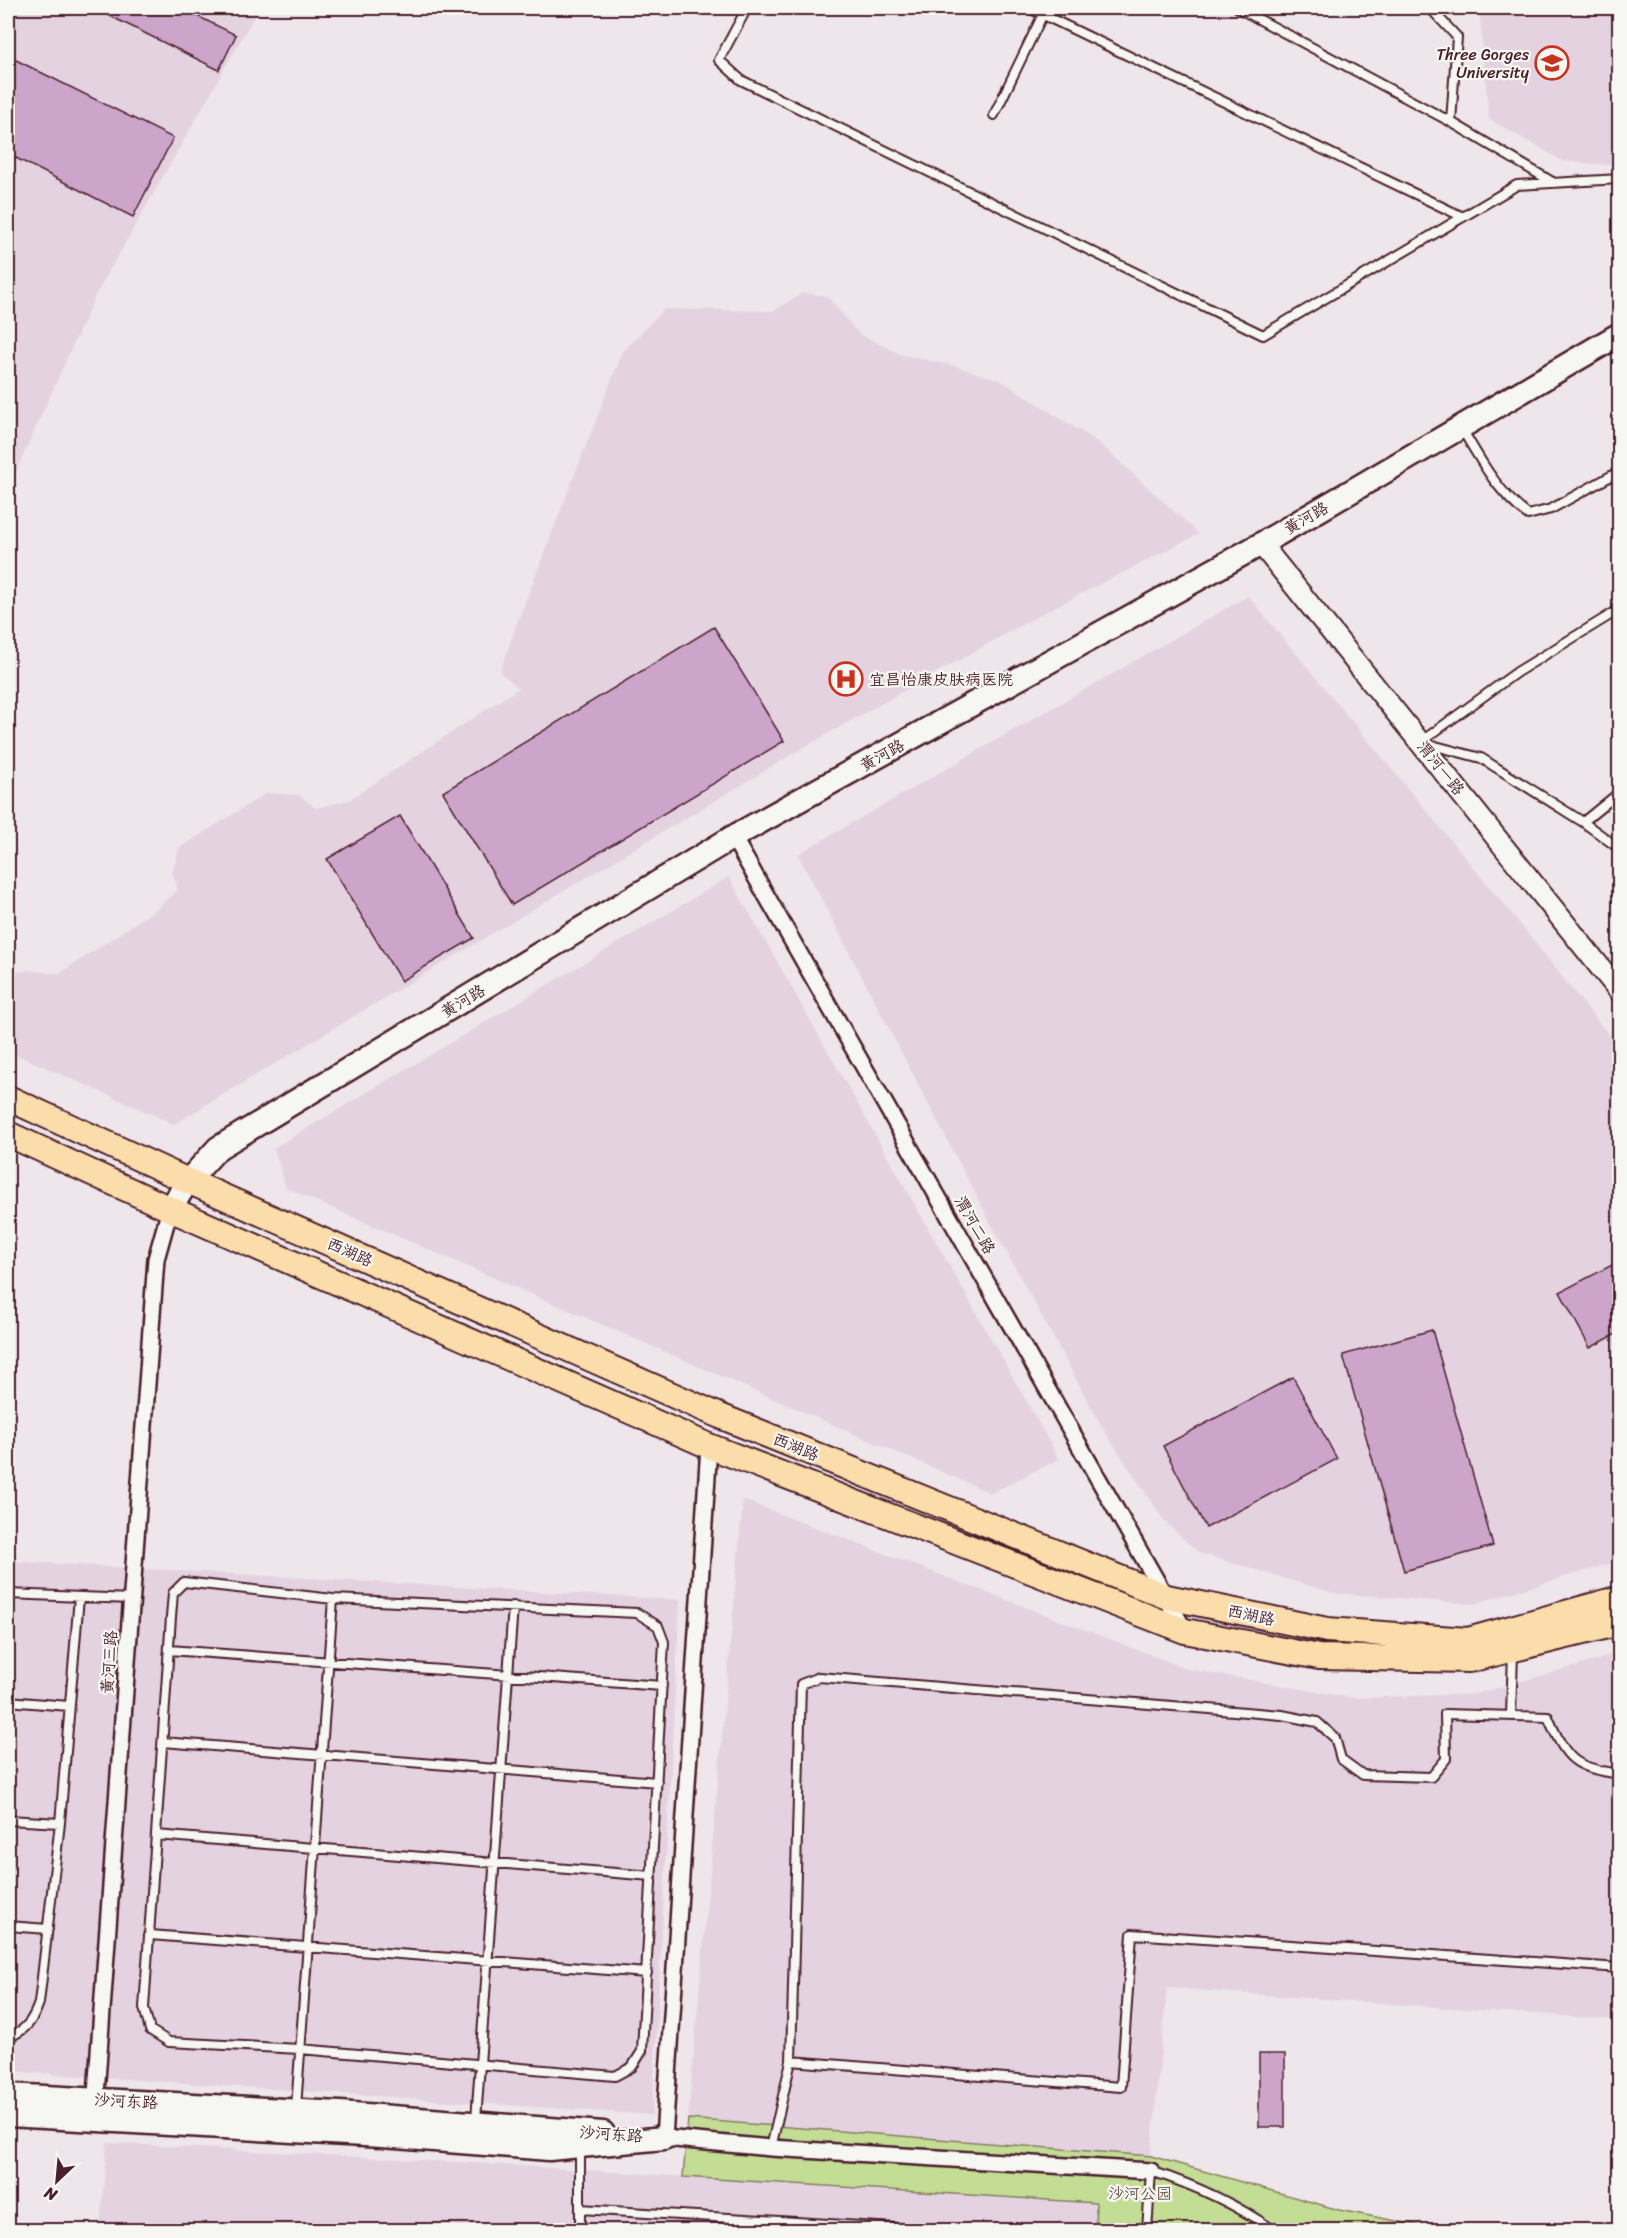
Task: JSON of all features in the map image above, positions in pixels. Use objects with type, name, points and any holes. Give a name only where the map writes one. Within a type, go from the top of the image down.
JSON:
[{"type":"main road","name":"黄河路","points":[[171,1209],[188,1180],[218,1148],[733,837],[1261,544],[1620,334]]},
{"type":"main road","name":"西湖路","points":[[8,1098],[720,1416],[1167,1598],[1328,1630],[1468,1640],[1514,1638],[1620,1623]]},
{"type":"main road","name":"西湖路","points":[[8,1134],[171,1209],[709,1446],[1185,1631],[1319,1658],[1469,1660],[1514,1638],[1620,1598]]},
{"type":"main road","name":"沙河东路","points":[[8,2095],[94,2110]]},
{"type":"main road","name":"沙河东路","points":[[8,2115],[94,2110],[475,2133],[664,2138]]},
{"type":"main road","name":"沙河东路","points":[[475,2133],[549,2149],[664,2138]]},
{"type":"street","name":"渭河一路","points":[[1261,544],[1620,992]]},
{"type":"street","name":"渭河二路","points":[[733,837],[1185,1631]]},
{"type":"street","name":"黄河三路","points":[[94,2110],[156,1258],[171,1209]]},
{"type":"street","points":[[709,1446],[664,2138],[771,2148],[1151,2171]]},
{"type":"lane","points":[[747,8],[718,60],[741,80],[1263,335],[1517,185],[1620,178]]},
{"type":"lane","points":[[1029,8],[1044,11],[1463,217]]},
{"type":"lane","points":[[1238,8],[1451,122],[1554,183]]},
{"type":"lane","points":[[1430,8],[1457,37],[1451,122]]},
{"type":"lane","points":[[994,115],[1044,11]]},
{"type":"lane","points":[[1461,428],[1494,482],[1513,504],[1528,515],[1551,509],[1620,471]]},
{"type":"lane","points":[[1420,742],[1517,672],[1620,609]]},
{"type":"lane","points":[[1420,742],[1481,758],[1583,822],[1620,849]]},
{"type":"lane","points":[[1583,822],[1620,792]]},
{"type":"lane","points":[[184,1582],[333,1599],[513,1606],[637,1613],[658,1626],[664,1642],[642,2051],[632,2067],[615,2076],[300,2049],[169,2042],[150,2030],[144,2008],[173,1593],[184,1582]]},
{"type":"lane","points":[[8,1594],[131,1599]]},
{"type":"lane","points":[[8,2037],[18,2033],[32,2021],[39,2003],[60,1823],[79,1597]]},
{"type":"lane","points":[[295,2121],[333,1599]]},
{"type":"lane","points":[[475,2133],[513,1606]]},
{"type":"lane","points":[[1511,1716],[1514,1638]]},
{"type":"lane","points":[[169,1650],[662,1686]]},
{"type":"lane","points":[[771,2148],[790,2061],[801,1684],[819,1677],[1282,1715],[1317,1722],[1335,1738],[1341,1759],[1363,1775],[1431,1777],[1446,1759],[1445,1714],[1548,1717],[1558,1739],[1572,1760],[1596,1770],[1620,1774]]},
{"type":"lane","points":[[8,1701],[69,1706]]},
{"type":"lane","points":[[163,1742],[657,1782]]},
{"type":"lane","points":[[8,1820],[60,1823]]},
{"type":"lane","points":[[156,1835],[652,1876]]},
{"type":"lane","points":[[8,1926],[48,1929]]},
{"type":"lane","points":[[790,2061],[1121,2087],[1132,1934],[1620,1968]]},
{"type":"lane","points":[[150,1935],[647,1973]]},
{"type":"lane","points":[[579,2230],[580,2146]]},
{"type":"lane","points":[[1147,2230],[1151,2171],[1188,2183],[1252,2216],[1273,2230]]},
{"type":"lane","points":[[580,2209],[928,2230]]},
{"type":"shaded area","points":[[8,8],[259,8],[95,296],[8,489]]},
{"type":"shaded area","name":"Three Gorges University","points":[[1479,8],[1619,8],[1619,166],[1563,161],[1489,119]]},
{"type":"shaded area","points":[[803,293],[827,296],[859,334],[902,355],[951,365],[1000,380],[1099,443],[1199,534],[1043,613],[806,746],[174,1124],[8,1051],[8,974],[28,970],[59,974],[155,910],[178,890],[172,872],[179,848],[267,793],[299,795],[316,808],[349,800],[519,688],[500,672],[622,353],[664,309],[773,311]]},
{"type":"shaded area","points":[[1248,596],[1511,913],[1619,1048],[1619,1561],[1473,1604],[1334,1593],[1199,1553],[1165,1522],[1105,1432],[990,1222],[798,854]]},
{"type":"shaded area","points":[[729,877],[1059,1459],[991,1493],[286,1188],[274,1148]]},
{"type":"shaded area","points":[[743,1500],[1188,1669],[1351,1698],[1475,1694],[1598,1660],[1619,1650],[1619,2020],[1167,1988],[1151,2156],[688,2119]]},
{"type":"shaded area","points":[[8,1561],[680,1600],[652,2115],[8,2071]]},
{"type":"shaded area","points":[[107,2143],[472,2163],[1097,2203],[1095,2230],[100,2230]]},
{"type":"green space","name":"沙河公园","points":[[688,2119],[1151,2156],[1339,2210],[1443,2230],[1095,2230],[1096,2203],[683,2177]]},
{"type":"building","points":[[94,8],[181,8],[236,35],[219,70]]},
{"type":"building","points":[[8,56],[173,138],[133,217],[8,154]]},
{"type":"building","points":[[714,627],[784,741],[512,905],[443,792]]},
{"type":"building","points":[[400,816],[474,938],[401,981],[327,859]]},
{"type":"building","points":[[1620,1261],[1620,1332],[1590,1348],[1560,1292]]},
{"type":"building","points":[[1432,1330],[1493,1546],[1404,1571],[1343,1355]]},
{"type":"building","points":[[1293,1377],[1337,1459],[1206,1528],[1163,1446]]},
{"type":"building","points":[[1259,2054],[1285,2054],[1285,2127],[1259,2127]]},
{"type":"place","name":"Three Gorges University","points":[[1552,63]]},
{"type":"place","name":"宜昌怡康皮肤病医院","points":[[846,679]]}]
